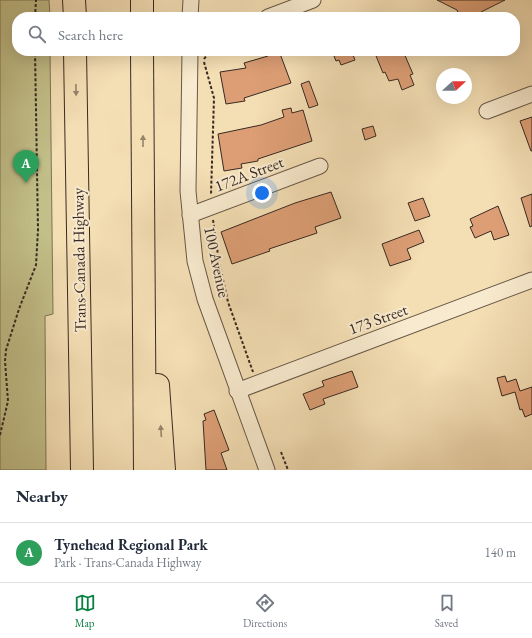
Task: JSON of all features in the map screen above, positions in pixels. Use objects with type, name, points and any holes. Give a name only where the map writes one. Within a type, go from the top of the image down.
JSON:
[{"type":"highway","points":[[74,0],[75,12]]},
{"type":"highway","points":[[142,0],[142,12]]},
{"type":"highway","name":"Trans-Canada Highway","points":[[75,56],[82,470]]},
{"type":"highway","points":[[142,56],[145,470]]},
{"type":"highway","points":[[143,180],[164,470]]},
{"type":"highway","points":[[74,470],[81,375]]},
{"type":"street","points":[[190,12],[191,0]]},
{"type":"street","points":[[281,12],[311,0]]},
{"type":"street","name":"100 Avenue","points":[[190,56],[190,215],[192,244],[199,278],[241,389],[267,470]]},
{"type":"street","points":[[487,111],[532,94]]},
{"type":"street","name":"172A Street","points":[[190,215],[320,166]]},
{"type":"street","name":"173 Street","points":[[241,389],[532,280]]},
{"type":"path","points":[[35,12],[36,0]]},
{"type":"path","points":[[0,435],[8,401],[6,350],[19,309],[36,265],[38,230],[35,56]]},
{"type":"path","points":[[207,56],[204,58],[214,98],[211,192]]},
{"type":"path","points":[[213,223],[219,262],[228,302],[253,374],[241,389]]},
{"type":"path","points":[[281,452],[288,470]]},
{"type":"shaded area","points":[[0,0],[49,0],[50,12],[12,12],[12,56],[50,56],[53,314],[45,316],[46,470],[0,470]]},
{"type":"building","points":[[437,0],[505,0],[481,12],[458,12],[457,10]]},
{"type":"building","points":[[268,56],[281,56],[291,83],[244,98],[245,101],[226,104],[220,72],[246,68],[244,63]]},
{"type":"building","points":[[334,56],[353,56],[355,60],[341,65],[339,60],[336,61]]},
{"type":"building","points":[[376,56],[405,56],[413,74],[410,75],[414,85],[402,90],[398,79],[389,81],[385,72],[383,73]]},
{"type":"building","points":[[309,81],[318,105],[309,108],[301,84]]},
{"type":"building","points":[[291,108],[292,113],[303,110],[312,141],[258,159],[258,161],[241,164],[242,168],[224,171],[218,134],[261,125],[284,117],[282,110]]},
{"type":"building","points":[[532,117],[532,151],[531,151],[520,121]]},
{"type":"building","points":[[373,126],[376,136],[365,140],[362,129]]},
{"type":"building","points":[[331,192],[341,218],[315,227],[317,233],[269,249],[270,251],[232,264],[221,232],[295,203]]},
{"type":"building","points":[[532,194],[532,226],[530,227],[521,198]]},
{"type":"building","points":[[423,198],[430,216],[415,221],[408,203]]},
{"type":"building","points":[[498,206],[509,235],[494,240],[491,231],[475,238],[470,227],[473,226],[470,219]]},
{"type":"building","points":[[419,230],[424,242],[407,249],[411,259],[390,266],[382,244]]},
{"type":"building","points":[[352,371],[358,387],[323,399],[325,404],[310,410],[303,394],[324,386],[322,381]]},
{"type":"building","points":[[505,376],[507,382],[516,379],[520,391],[532,387],[532,414],[525,417],[522,409],[520,410],[515,392],[502,396],[497,378]]},
{"type":"building","points":[[214,410],[229,450],[221,453],[227,470],[206,470],[203,421],[206,420],[204,414]]},
{"type":"place","name":"Tynehead Regional Park","points":[[26,183]]}]
